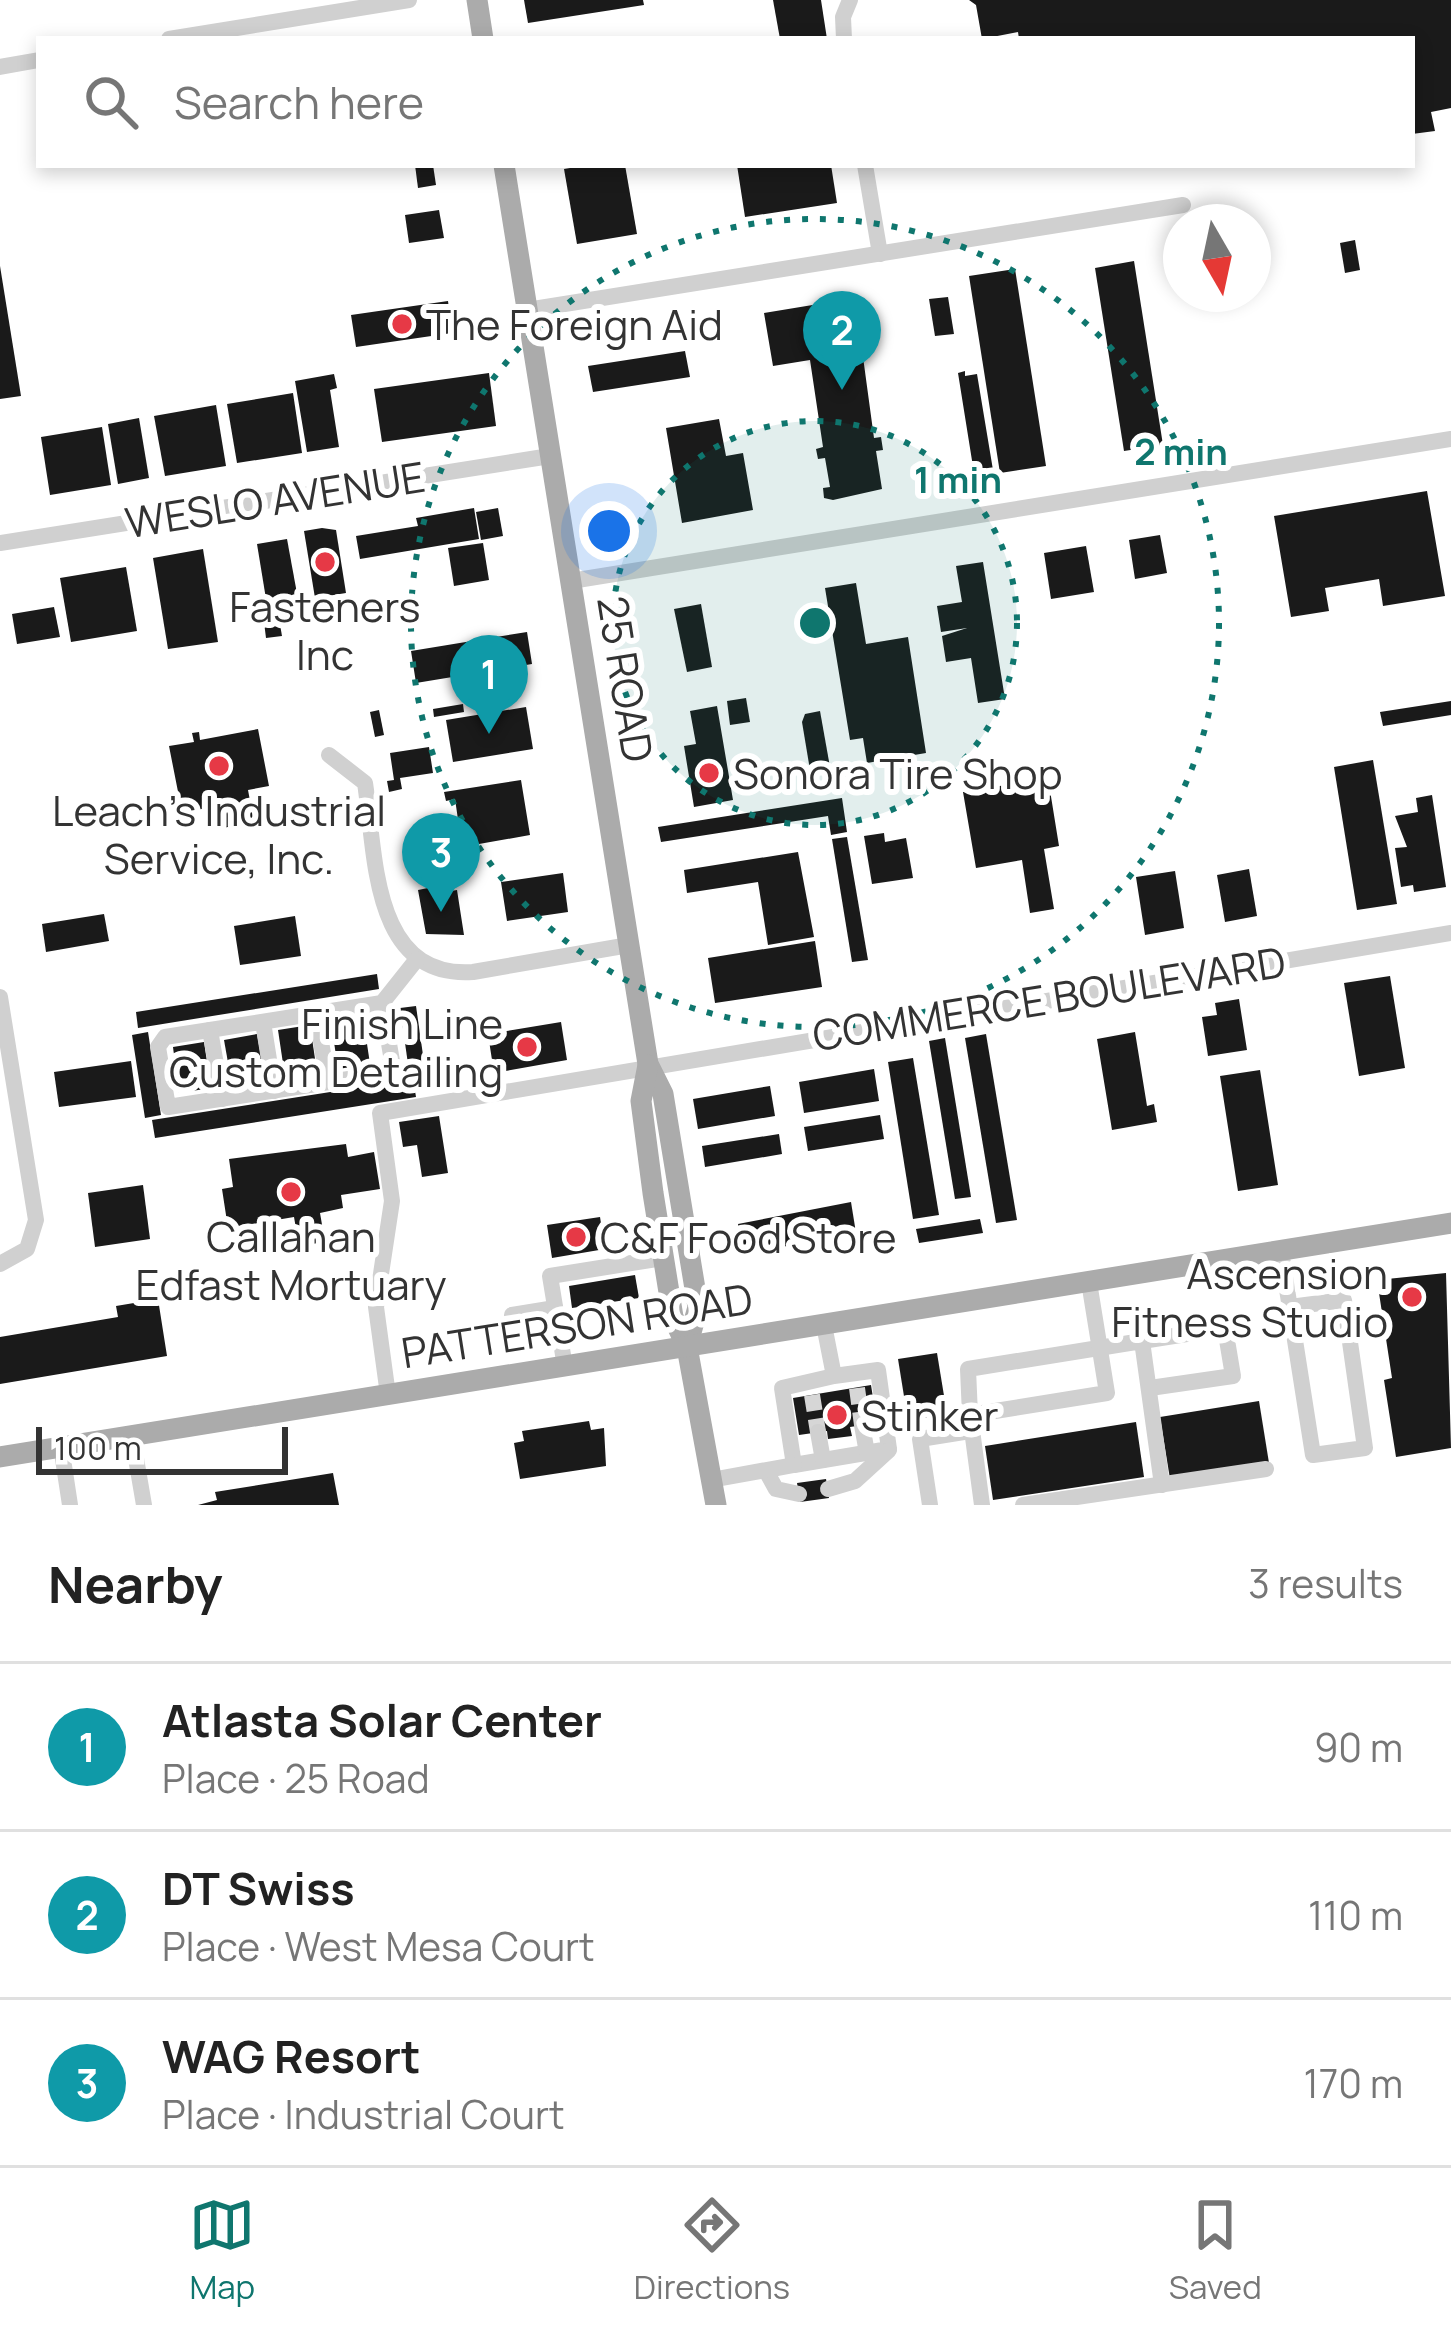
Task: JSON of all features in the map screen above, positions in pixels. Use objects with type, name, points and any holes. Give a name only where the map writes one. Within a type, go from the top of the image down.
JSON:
[{"type":"main road","points":[[477,0],[483,36]]},
{"type":"main road","name":"25 ROAD","points":[[504,168],[648,1064],[663,1094],[698,1307],[687,1347]]},
{"type":"main road","name":"25 ROAD","points":[[648,1064],[641,1101],[673,1318],[687,1347],[716,1505]]},
{"type":"main road","name":"PATTERSON ROAD","points":[[0,1457],[1451,1223]]},
{"type":"street","points":[[187,36],[409,0]]},
{"type":"street","points":[[844,36],[843,16],[850,0]]},
{"type":"street","points":[[0,67],[36,61]]},
{"type":"street","points":[[866,168],[880,254]]},
{"type":"street","points":[[527,310],[1163,208]]},
{"type":"street","points":[[571,581],[1451,439]]},
{"type":"street","name":"WESLO AVENUE","points":[[0,543],[550,456]]},
{"type":"street","points":[[329,755],[365,783],[386,913],[400,944],[417,959],[460,973],[629,945]]},
{"type":"street","name":"COMMERCE BOULEVARD","points":[[388,1395],[376,1307],[392,1202],[380,1113],[648,1064],[1451,933]]},
{"type":"street","points":[[382,1003],[392,1061],[381,1074],[168,1107],[158,1047],[164,1037],[382,1003],[417,959]]},
{"type":"street","points":[[0,997],[36,1220],[27,1249],[0,1264]]},
{"type":"street","points":[[316,1013],[328,1082]]},
{"type":"street","points":[[262,1022],[274,1091]]},
{"type":"street","points":[[210,1030],[222,1099]]},
{"type":"street","points":[[1281,1251],[1313,1455],[1365,1448],[1344,1300],[1290,1307]]},
{"type":"street","points":[[565,1367],[550,1276],[664,1258]]},
{"type":"street","points":[[930,1505],[920,1438],[1107,1393],[1089,1282]]},
{"type":"street","points":[[512,1315],[555,1308]]},
{"type":"street","points":[[824,1325],[834,1376]]},
{"type":"street","points":[[982,1505],[968,1369],[1225,1328],[1233,1376],[1150,1388]]},
{"type":"street","points":[[1142,1341],[1162,1485]]},
{"type":"street","points":[[794,1465],[782,1388],[810,1387],[834,1376],[856,1380],[878,1370],[890,1449]]},
{"type":"street","points":[[862,1425],[867,1453]]},
{"type":"street","points":[[818,1432],[824,1460]]},
{"type":"street","points":[[132,1435],[144,1505]]},
{"type":"street","points":[[61,1446],[70,1505]]},
{"type":"street","points":[[711,1480],[890,1449]]},
{"type":"street","points":[[828,1489],[855,1481],[890,1449]]},
{"type":"street","points":[[1023,1505],[1266,1469]]},
{"type":"street","points":[[766,1471],[776,1489],[799,1494]]},
{"type":"building","points":[[524,0],[643,0],[644,5],[528,23]]},
{"type":"building","points":[[773,0],[821,0],[827,36],[779,36]]},
{"type":"building","points":[[969,0],[1451,0],[1451,108],[1431,112],[1435,131],[1415,134],[1415,36],[1019,36],[1018,32],[981,36],[976,5]]},
{"type":"building","points":[[415,168],[433,168],[436,185],[418,188]]},
{"type":"building","points":[[626,168],[637,234],[577,244],[564,169]]},
{"type":"building","points":[[737,168],[831,168],[837,203],[745,217]]},
{"type":"building","points":[[439,210],[444,238],[409,243],[405,215]]},
{"type":"building","points":[[1355,240],[1360,270],[1345,273],[1340,243]]},
{"type":"building","points":[[1134,261],[1163,445],[1124,451],[1095,268]]},
{"type":"building","points":[[0,266],[21,396],[0,399]]},
{"type":"building","points":[[1015,269],[1046,466],[1000,473],[969,276]]},
{"type":"building","points":[[948,297],[954,334],[935,336],[929,299]]},
{"type":"building","points":[[855,298],[874,438],[881,437],[883,450],[876,451],[882,489],[833,500],[824,498],[823,488],[830,487],[825,458],[818,459],[816,449],[823,447],[810,360],[773,366],[764,313]]},
{"type":"building","name":"The Foreign Aid","points":[[448,301],[452,333],[356,347],[351,315]]},
{"type":"building","points":[[685,351],[690,377],[593,392],[588,366]]},
{"type":"building","points":[[965,371],[965,376],[977,374],[993,470],[974,473],[958,373]]},
{"type":"building","points":[[489,373],[496,426],[382,442],[374,389]]},
{"type":"building","points":[[334,374],[337,388],[330,390],[339,447],[307,452],[295,381]]},
{"type":"building","points":[[293,393],[302,453],[237,463],[227,404]]},
{"type":"building","points":[[216,405],[226,466],[165,476],[154,416]]},
{"type":"building","points":[[139,418],[149,478],[118,484],[108,424]]},
{"type":"building","points":[[719,419],[726,456],[743,453],[753,510],[682,523],[666,428]]},
{"type":"building","points":[[102,427],[111,485],[50,495],[41,437]]},
{"type":"building","points":[[1427,491],[1445,596],[1383,606],[1379,579],[1325,588],[1329,611],[1291,617],[1274,516]]},
{"type":"building","points":[[474,508],[479,539],[360,559],[356,536],[418,526],[416,518]]},
{"type":"building","points":[[498,508],[503,536],[481,540],[476,512]]},
{"type":"building","name":"Fasteners Inc","points":[[336,530],[346,593],[315,598],[304,531]]},
{"type":"building","points":[[1160,535],[1167,573],[1135,579],[1129,540]]},
{"type":"building","points":[[287,539],[298,599],[267,605],[257,544]]},
{"type":"building","points":[[483,543],[489,580],[454,586],[448,548]]},
{"type":"building","points":[[1086,546],[1094,592],[1051,599],[1044,553]]},
{"type":"building","points":[[203,549],[218,642],[168,649],[153,558]]},
{"type":"building","points":[[983,562],[1005,699],[978,703],[971,658],[946,662],[942,636],[967,628],[941,632],[937,606],[962,602],[956,566]]},
{"type":"building","points":[[126,567],[137,631],[71,642],[60,578]]},
{"type":"building","points":[[856,583],[866,644],[908,637],[926,753],[867,763],[863,738],[850,740],[825,588]]},
{"type":"building","points":[[701,604],[712,667],[687,672],[674,609]]},
{"type":"building","points":[[54,607],[60,637],[17,644],[12,614]]},
{"type":"building","points":[[278,613],[282,636],[266,638],[263,614]]},
{"type":"building","points":[[527,632],[532,664],[416,683],[411,651]]},
{"type":"building","points":[[746,698],[750,722],[730,725],[727,701]]},
{"type":"building","points":[[1451,701],[1451,715],[1383,726],[1380,712]]},
{"type":"building","points":[[463,704],[464,712],[434,717],[433,709]]},
{"type":"building","name":"Sonora Tire Shop","points":[[717,706],[733,800],[694,807],[684,746],[696,744],[690,711]]},
{"type":"building","points":[[526,707],[533,749],[453,762],[446,720]]},
{"type":"building","points":[[379,710],[384,735],[375,737],[370,712]]},
{"type":"building","points":[[820,711],[830,767],[810,770],[802,722],[805,714]]},
{"type":"building","name":"Leach's Industrial Service, Inc.","points":[[258,729],[269,786],[248,790],[254,822],[207,831],[202,809],[182,812],[169,746],[194,742],[192,733],[199,732],[200,740]]},
{"type":"building","points":[[429,747],[433,773],[400,778],[402,789],[389,792],[387,781],[394,780],[390,753]]},
{"type":"building","points":[[1373,760],[1397,904],[1357,910],[1334,767]]},
{"type":"building","points":[[1048,778],[1059,846],[1044,849],[1054,909],[1030,913],[1022,860],[976,868],[963,792]]},
{"type":"building","points":[[521,780],[530,835],[462,847],[455,799],[446,801],[444,792]]},
{"type":"building","points":[[1432,795],[1446,887],[1414,892],[1413,885],[1401,887],[1395,848],[1407,847],[1395,816],[1418,812],[1416,798]]},
{"type":"building","points":[[842,798],[847,832],[831,835],[828,816],[661,842],[658,827]]},
{"type":"building","points":[[884,833],[885,842],[906,838],[913,878],[872,884],[864,836]]},
{"type":"building","points":[[847,837],[868,960],[852,962],[832,839]]},
{"type":"building","points":[[798,852],[814,937],[768,945],[758,882],[687,893],[684,870]]},
{"type":"building","points":[[1249,869],[1257,916],[1225,922],[1217,875]]},
{"type":"building","points":[[1175,871],[1184,928],[1145,935],[1136,877]]},
{"type":"building","points":[[563,873],[568,912],[507,921],[501,882]]},
{"type":"building","points":[[438,886],[439,893],[457,890],[464,935],[426,934],[418,890]]},
{"type":"building","points":[[104,914],[109,941],[46,952],[42,924]]},
{"type":"building","points":[[295,916],[301,956],[240,965],[234,926]]},
{"type":"building","points":[[815,941],[822,987],[715,1003],[708,958]]},
{"type":"building","points":[[377,974],[379,989],[138,1028],[136,1012]]},
{"type":"building","points":[[1390,976],[1405,1068],[1359,1076],[1344,983]]},
{"type":"building","points":[[1239,999],[1247,1050],[1208,1056],[1202,1017],[1217,1015],[1215,1003]]},
{"type":"building","points":[[416,1006],[426,1076],[410,1078],[400,1008]]},
{"type":"building","points":[[363,1017],[370,1064],[338,1069],[331,1022]]},
{"type":"building","name":"Finish Line Custom Detailing","points":[[561,1022],[567,1060],[494,1073],[488,1034]]},
{"type":"building","points":[[310,1025],[317,1072],[285,1077],[278,1030]]},
{"type":"building","points":[[148,1032],[161,1115],[145,1118],[132,1035]]},
{"type":"building","points":[[1135,1032],[1147,1106],[1154,1104],[1157,1122],[1112,1130],[1097,1039]]},
{"type":"building","points":[[257,1034],[265,1080],[232,1085],[224,1040]]},
{"type":"building","points":[[986,1034],[1017,1220],[996,1223],[965,1038]]},
{"type":"building","points":[[945,1038],[971,1197],[955,1199],[929,1041]]},
{"type":"building","points":[[204,1042],[211,1088],[179,1093],[173,1047]]},
{"type":"building","points":[[913,1058],[939,1215],[913,1219],[888,1062]]},
{"type":"building","points":[[131,1061],[136,1097],[59,1107],[54,1072]]},
{"type":"building","points":[[874,1069],[879,1101],[804,1113],[799,1082]]},
{"type":"building","points":[[1260,1070],[1278,1185],[1238,1191],[1220,1076]]},
{"type":"building","points":[[413,1079],[416,1097],[155,1138],[152,1120]]},
{"type":"building","points":[[770,1086],[775,1116],[698,1129],[693,1099]]},
{"type":"building","points":[[880,1115],[884,1139],[808,1151],[804,1127]]},
{"type":"building","points":[[439,1116],[448,1173],[422,1177],[417,1145],[403,1147],[399,1122]]},
{"type":"building","points":[[779,1134],[782,1154],[705,1167],[702,1146]]},
{"type":"building","name":"Callahan Edfast Mortuary","points":[[346,1144],[348,1157],[374,1152],[380,1189],[341,1195],[343,1208],[320,1213],[325,1242],[299,1246],[294,1217],[228,1228],[222,1189],[233,1187],[229,1159]]},
{"type":"building","points":[[143,1185],[150,1239],[95,1247],[88,1193]]},
{"type":"building","points":[[851,1202],[856,1233],[744,1254],[738,1224]]},
{"type":"building","name":"C&F Food Store","points":[[600,1217],[605,1249],[552,1258],[547,1225]]},
{"type":"building","points":[[980,1219],[983,1233],[919,1243],[916,1229]]},
{"type":"building","points":[[1446,1273],[1451,1448],[1396,1457],[1384,1380],[1392,1378],[1377,1280]]},
{"type":"building","points":[[635,1275],[639,1298],[572,1308],[569,1286]]},
{"type":"building","points":[[158,1299],[167,1356],[0,1384],[0,1337],[118,1317],[116,1306]]},
{"type":"building","points":[[937,1353],[947,1414],[908,1421],[898,1359]]},
{"type":"building","points":[[871,1385],[877,1423],[850,1427],[852,1436],[828,1439],[827,1431],[799,1435],[793,1398]]},
{"type":"building","points":[[1259,1401],[1269,1463],[1170,1479],[1160,1417]]},
{"type":"building","points":[[589,1421],[591,1430],[604,1428],[606,1466],[520,1479],[514,1443],[524,1441],[522,1431]]},
{"type":"building","points":[[1136,1422],[1144,1477],[993,1500],[985,1446]]},
{"type":"building","points":[[333,1473],[339,1505],[198,1505],[217,1500],[215,1492]]},
{"type":"building","points":[[826,1479],[829,1498],[800,1502],[797,1483]]},
{"type":"tunnel","points":[[857,1388],[862,1425]]},
{"type":"tunnel","points":[[812,1395],[818,1432]]},
{"type":"place","name":"The Foreign Aid","points":[[402,324]]},
{"type":"place","name":"DT Swiss","points":[[842,390]]},
{"type":"place","name":"Fasteners Inc","points":[[325,562]]},
{"type":"place","name":"Atlasta Solar Center","points":[[489,734]]},
{"type":"place","name":"Leach's Industrial Service, Inc.","points":[[219,766]]},
{"type":"place","name":"Sonora Tire Shop","points":[[709,773]]},
{"type":"place","name":"WAG Resort","points":[[441,912]]},
{"type":"place","name":"Finish Line Custom Detailing","points":[[527,1047]]},
{"type":"place","name":"Callahan Edfast Mortuary","points":[[291,1192]]},
{"type":"place","name":"C&F Food Store","points":[[576,1237]]},
{"type":"place","name":"Ascension Fitness Studio","points":[[1412,1297]]},
{"type":"place","name":"Stinker","points":[[837,1415]]}]
